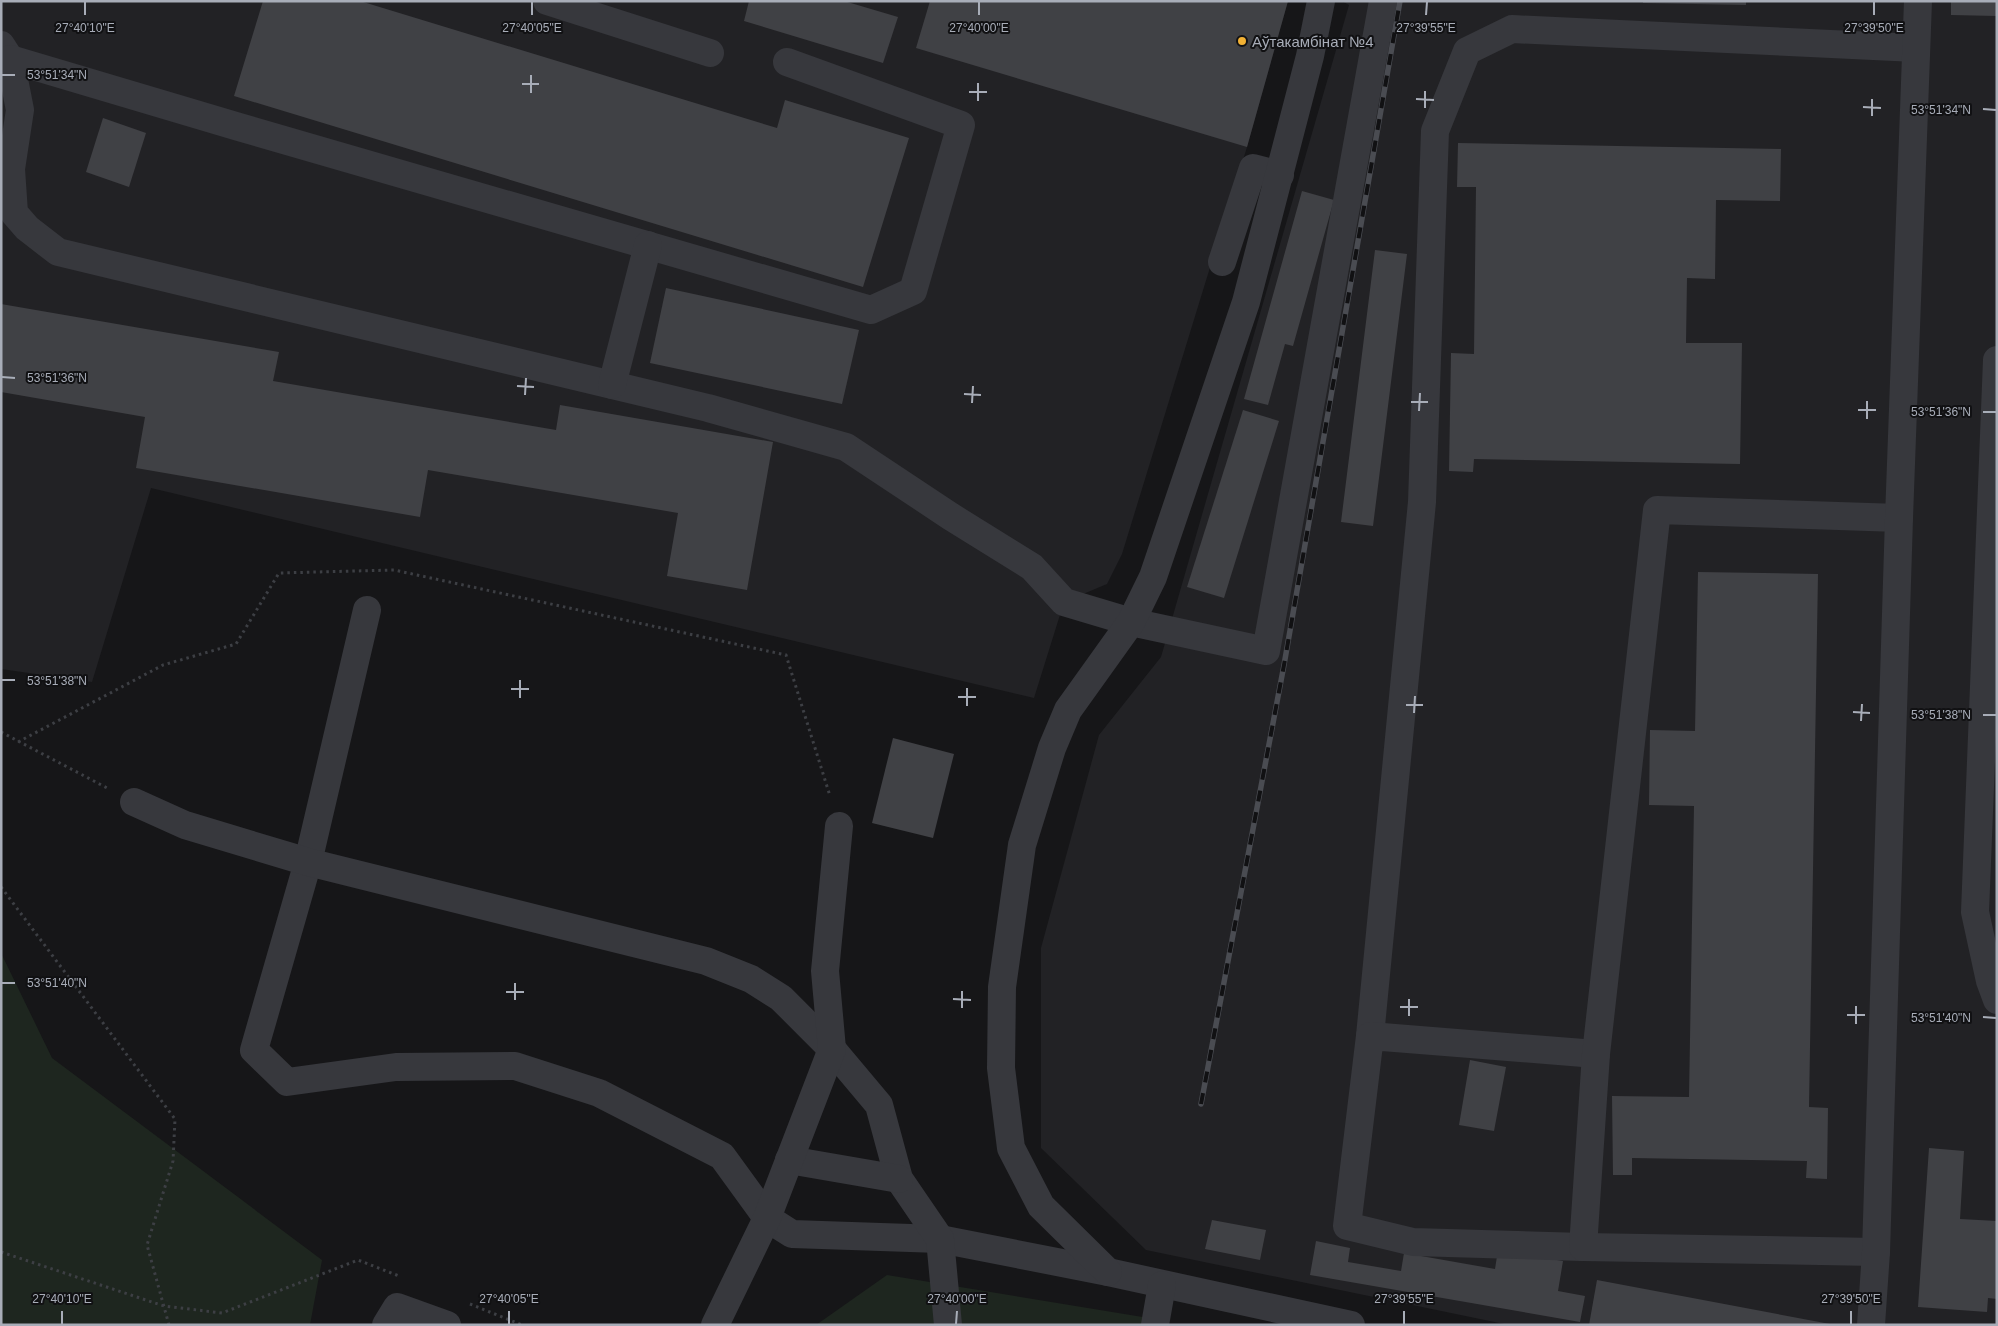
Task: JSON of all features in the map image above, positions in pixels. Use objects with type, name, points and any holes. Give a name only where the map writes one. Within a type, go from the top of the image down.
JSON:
[{"type":"lane","points":[[547,1],[710,53]]},
{"type":"lane","points":[[1108,1272],[1041,1206],[1011,1148],[1001,1068],[1002,987],[1022,845],[1052,748],[1068,710],[1131,622],[1153,577],[1246,302],[1310,56],[1321,1]]},
{"type":"lane","points":[[6,52],[20,110],[11,170],[7,215],[58,252],[708,408],[846,447],[950,516],[1032,567],[1064,602],[1131,622],[1266,651],[1307,432],[1383,1]]},
{"type":"lane","points":[[1871,1325],[1876,1252],[1899,518],[1918,1]]},
{"type":"lane","points":[[1876,1252],[1413,1242],[1347,1226],[1370,1036],[1422,502],[1435,131],[1467,50],[1512,29],[1916,48]]},
{"type":"lane","points":[[6,52],[871,310],[913,291],[961,125],[787,62]]},
{"type":"lane","points":[[1222,262],[1253,168],[1280,175]]},
{"type":"lane","points":[[612,385],[648,245]]},
{"type":"lane","points":[[1997,360],[1975,912],[1990,981],[1997,1000]]},
{"type":"lane","points":[[1583,1247],[1596,1054],[1657,510],[1899,518]]},
{"type":"lane","points":[[367,610],[308,862],[254,1050],[287,1082],[396,1068],[515,1066],[599,1093],[722,1156],[767,1218],[792,1234],[940,1239],[1108,1272],[1351,1325]]},
{"type":"lane","points":[[134,802],[185,825],[308,862],[706,961],[751,979],[781,998],[832,1050],[878,1105],[899,1179],[940,1239],[948,1325]]},
{"type":"lane","points":[[715,1325],[767,1218],[832,1050],[824,971],[839,826]]},
{"type":"lane","points":[[1370,1036],[1596,1054]]},
{"type":"lane","points":[[789,1160],[899,1179]]},
{"type":"lane","points":[[1155,1325],[1162,1285]]},
{"type":"lane","points":[[386,1325],[397,1307],[447,1325]]},
{"type":"path","points":[[18,742],[163,665],[236,644],[278,573],[394,570],[786,655],[839,826]]},
{"type":"path","points":[[1,732],[134,802]]},
{"type":"path","points":[[1,887],[175,1119],[173,1161],[147,1245],[169,1325]]},
{"type":"path","points":[[1,1252],[164,1306],[222,1313],[358,1260],[404,1278]]},
{"type":"path","points":[[468,1303],[522,1325]]},
{"type":"shaded area","points":[[1,1],[1288,1],[1247,147],[1122,554],[1107,584],[1064,602],[1034,698],[151,488],[92,682],[1,669]]},
{"type":"shaded area","points":[[1342,1],[1997,1],[1997,1325],[1509,1325],[1146,1250],[1041,1148],[1041,948],[1099,735],[1161,657],[1349,5]]},
{"type":"shaded area","points":[[1,953],[52,1058],[322,1260],[310,1325],[1,1325]]},
{"type":"shaded area","points":[[887,1275],[1167,1321],[1167,1325],[816,1325]]},
{"type":"building","points":[[263,1],[360,1],[777,128],[785,100],[909,138],[863,287],[234,96]]},
{"type":"building","points":[[749,1],[844,1],[898,17],[883,63],[744,21]]},
{"type":"building","points":[[930,1],[1288,1],[1247,147],[916,48]]},
{"type":"building","points":[[1643,1],[1746,1],[1746,5],[1643,3]]},
{"type":"building","points":[[1951,1],[1997,1],[1997,16],[1951,15]]},
{"type":"building","points":[[103,118],[146,133],[129,187],[86,172]]},
{"type":"building","points":[[1458,143],[1781,149],[1780,201],[1716,200],[1715,279],[1687,278],[1686,343],[1742,343],[1740,464],[1474,459],[1473,472],[1449,471],[1451,353],[1474,354],[1476,187],[1457,187]]},
{"type":"building","points":[[1302,191],[1334,200],[1293,346],[1285,344],[1268,405],[1244,399]]},
{"type":"building","points":[[1375,250],[1407,254],[1373,526],[1341,522]]},
{"type":"building","points":[[666,288],[859,330],[842,404],[650,363]]},
{"type":"building","points":[[1,304],[279,352],[273,381],[556,430],[560,405],[773,442],[747,590],[667,576],[678,513],[428,470],[420,517],[136,468],[145,417],[1,392]]},
{"type":"building","points":[[1243,410],[1279,421],[1224,598],[1187,587]]},
{"type":"building","points":[[1698,572],[1818,574],[1809,1107],[1828,1108],[1827,1179],[1806,1178],[1807,1161],[1632,1158],[1632,1175],[1613,1175],[1612,1096],[1689,1097],[1694,806],[1649,805],[1650,730],[1695,731]]},
{"type":"building","points":[[893,738],[954,754],[933,838],[872,823]]},
{"type":"building","points":[[1470,1060],[1506,1067],[1494,1131],[1459,1125]]},
{"type":"building","points":[[1929,1148],[1964,1151],[1960,1219],[1997,1221],[1997,1299],[1988,1298],[1987,1312],[1918,1307]]},
{"type":"building","points":[[1212,1220],[1266,1230],[1260,1260],[1205,1249]]},
{"type":"building","points":[[1316,1241],[1350,1248],[1348,1262],[1401,1271],[1404,1253],[1495,1269],[1498,1250],[1563,1261],[1558,1291],[1585,1296],[1580,1322],[1310,1275]]},
{"type":"building","points":[[1597,1280],[1830,1324],[1830,1325],[1589,1325]]},
{"type":"railway","points":[[1201,1104],[1284,665],[1400,1]]},
{"type":"place","name":"Аўтакамбінат №4","points":[[1242,41]]}]
